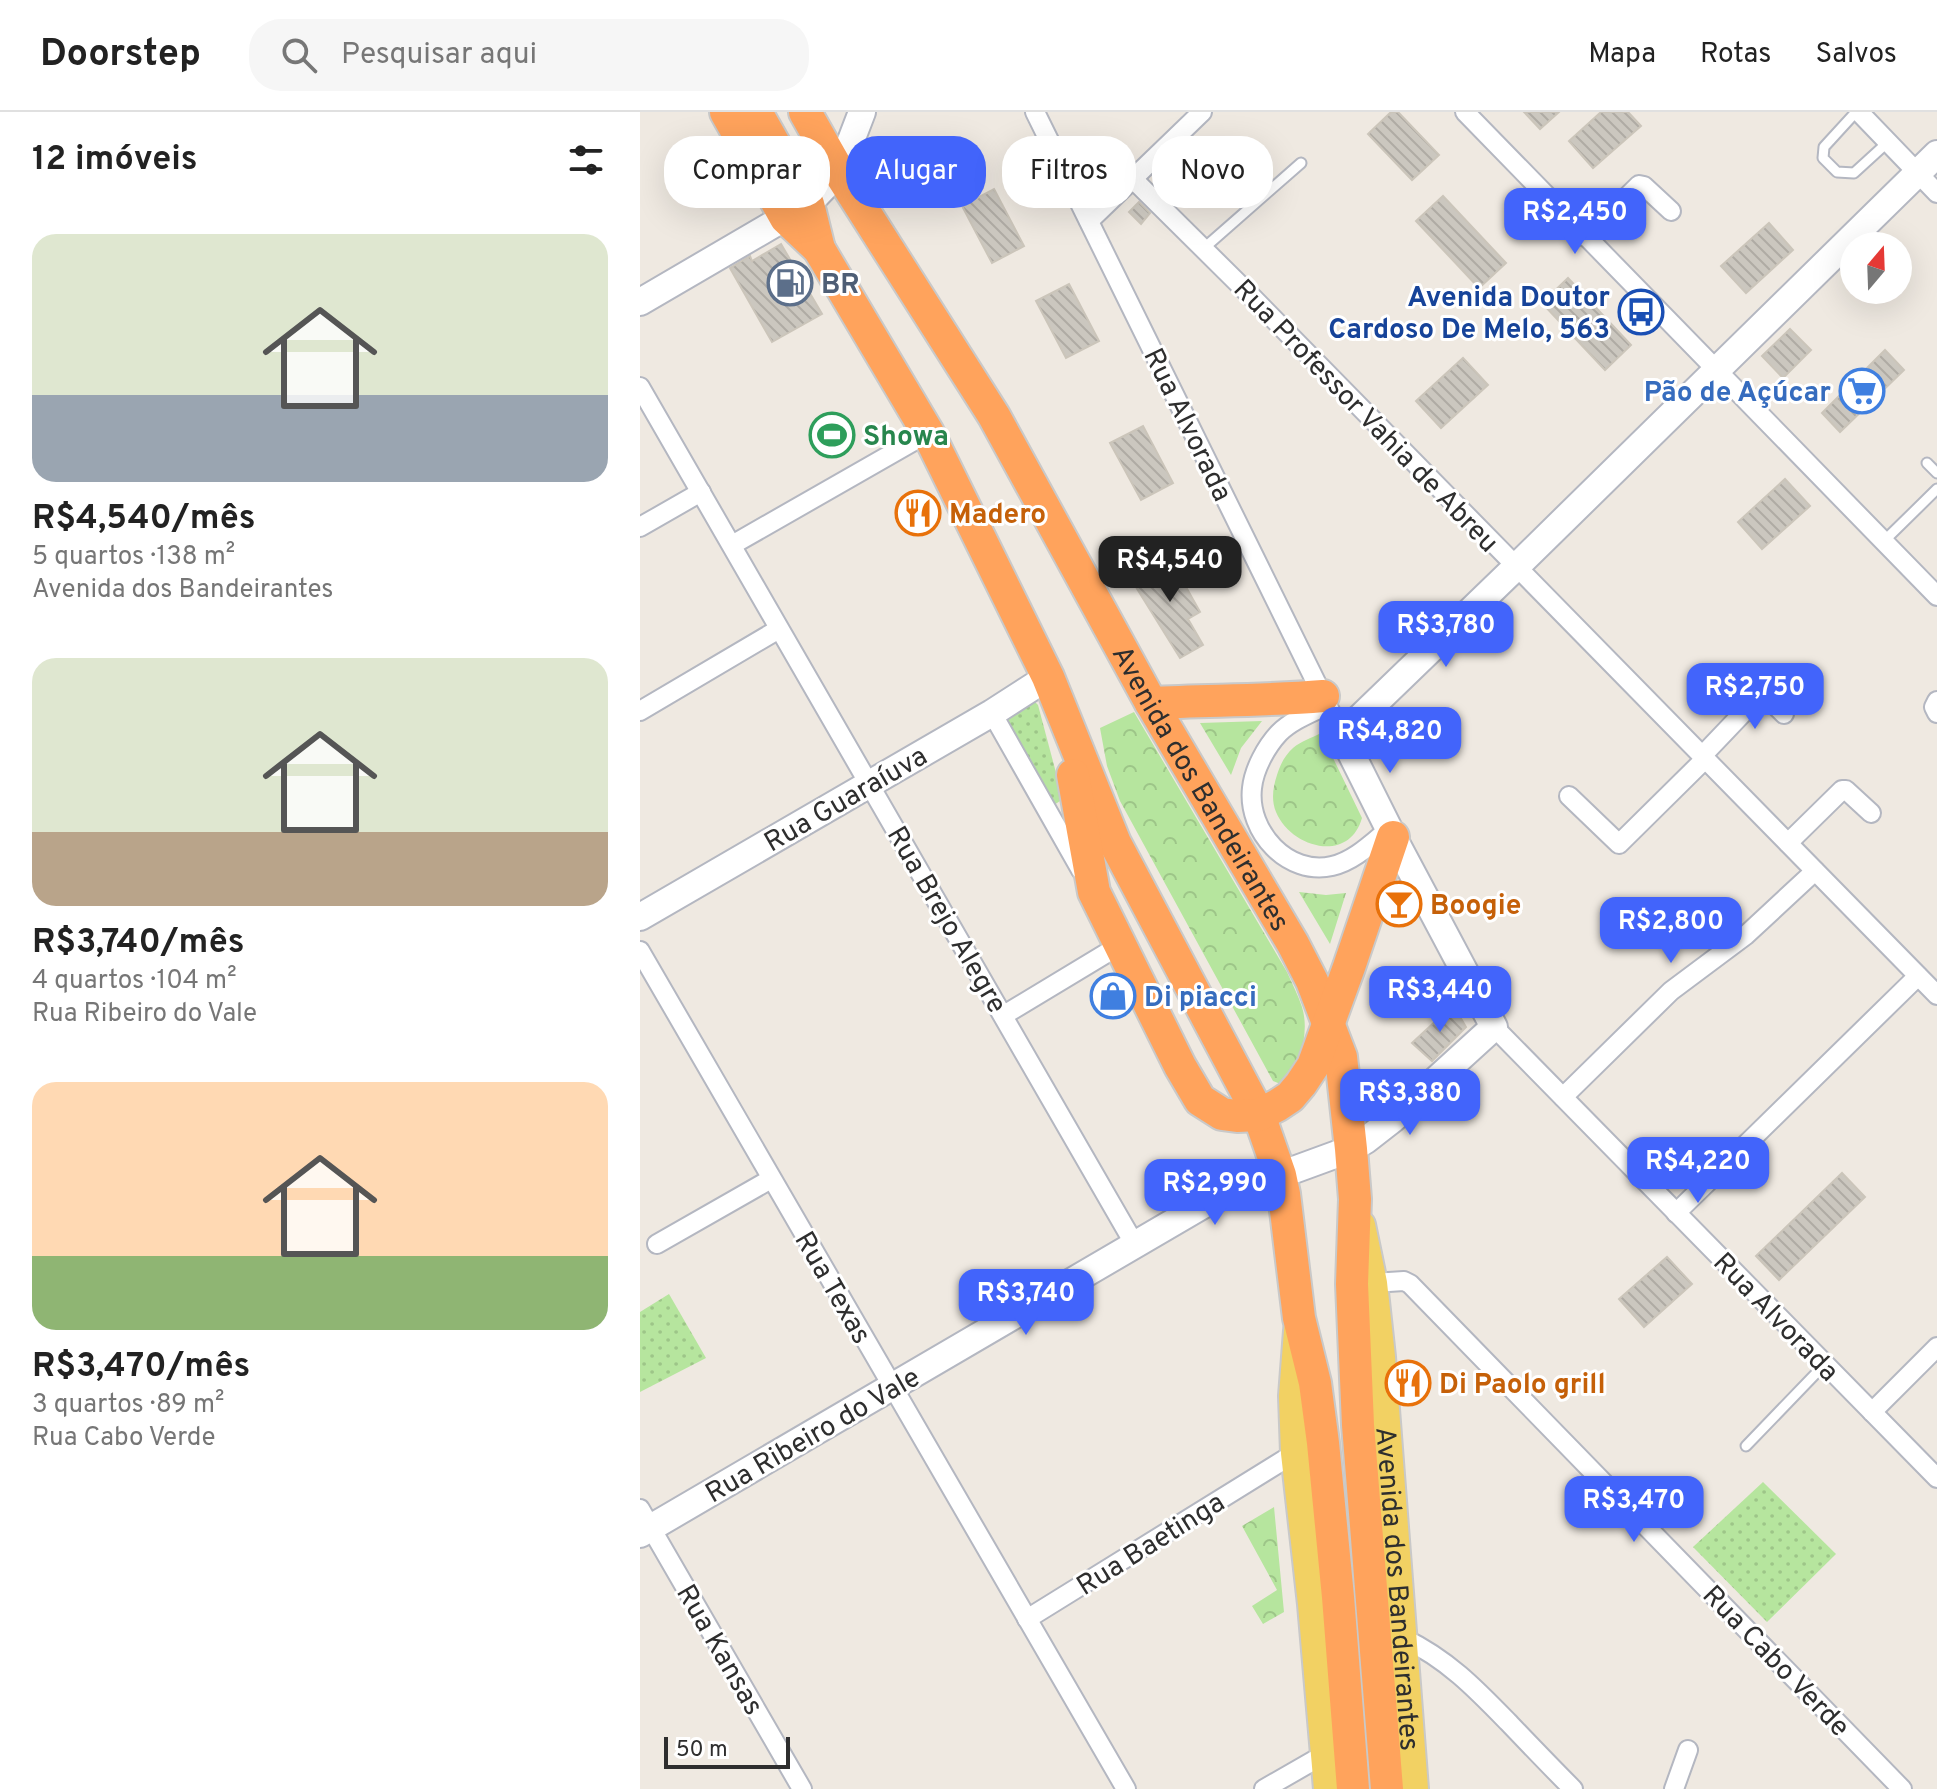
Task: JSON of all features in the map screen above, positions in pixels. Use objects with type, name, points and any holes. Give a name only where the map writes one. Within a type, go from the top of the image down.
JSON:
[{"type":"highway","points":[[726,112],[797,211],[928,433],[1048,677],[1115,843],[1259,1115],[1284,1194],[1299,1318],[1315,1383],[1338,1597],[1353,1789]]},
{"type":"highway","points":[[756,112],[797,211]]},
{"type":"highway","name":"Avenida dos Bandeirantes","points":[[805,112],[839,172],[994,416],[1151,703],[1293,944],[1312,981],[1341,1057],[1355,1199],[1352,1284],[1358,1425],[1387,1789]]},
{"type":"highway","points":[[1151,703],[1325,701]]},
{"type":"highway","points":[[1063,715],[1094,892],[1180,1066],[1200,1100],[1222,1114],[1259,1115],[1278,1105],[1290,1097],[1313,1066],[1391,833]]},
{"type":"main road","name":"Avenida dos Bandeirantes","points":[[1355,1199],[1373,1283],[1381,1357],[1414,1789]]},
{"type":"main road","points":[[1299,1318],[1289,1463],[1312,1604],[1328,1789]]},
{"type":"street","points":[[640,302],[797,211],[839,172],[862,112]]},
{"type":"street","name":"Rua Alvorada","points":[[1035,112],[1391,833],[1494,1027],[1937,1478]]},
{"type":"street","points":[[1136,176],[1202,112]]},
{"type":"street","points":[[1465,112],[1937,596]]},
{"type":"street","points":[[1858,112],[1937,193]]},
{"type":"street","points":[[1342,735],[1937,154]]},
{"type":"street","name":"Rua Professor Vahia de Abreu","points":[[1136,182],[1937,995]]},
{"type":"street","points":[[1586,237],[1639,185],[1671,211]]},
{"type":"street","points":[[1089,221],[1103,208]]},
{"type":"street","name":"Rua Brejo Alegre","points":[[640,387],[1135,1245]]},
{"type":"street","points":[[732,545],[928,433]]},
{"type":"street","points":[[640,527],[701,492]]},
{"type":"street","points":[[640,711],[779,629]]},
{"type":"street","name":"Rua Guaraíuva","points":[[640,917],[992,713],[1048,677]]},
{"type":"street","points":[[1569,796],[1619,844],[1703,758],[1758,688],[1784,714]]},
{"type":"street","points":[[1325,701],[1280,732],[1263,756],[1252,788],[1258,826],[1277,852],[1311,868],[1332,866],[1351,859],[1391,833]]},
{"type":"street","points":[[1937,701],[1934,707],[1937,713]]},
{"type":"street","points":[[992,713],[1094,892]]},
{"type":"street","points":[[1788,843],[1842,790],[1846,790],[1871,813]]},
{"type":"street","points":[[1563,1097],[1671,991],[1746,935],[1815,871]]},
{"type":"street","points":[[1004,1015],[1120,945]]},
{"type":"street","name":"Rua Texas","points":[[640,951],[1126,1789]]},
{"type":"street","points":[[1676,1213],[1918,976]]},
{"type":"street","points":[[1280,1175],[1351,1149],[1378,1132],[1494,1027]]},
{"type":"street","name":"Rua Ribeiro do Vale","points":[[644,1523],[892,1387],[1208,1202],[1280,1175]]},
{"type":"street","points":[[657,1244],[771,1179]]},
{"type":"street","name":"Rua Cabo Verde","points":[[1373,1283],[1404,1281],[1410,1284],[1902,1789]]},
{"type":"street","points":[[1872,1412],[1937,1347]]},
{"type":"street","name":"Rua Baetinga","points":[[1027,1619],[1289,1463]]},
{"type":"street","name":"Rua Kansas","points":[[644,1523],[802,1789]]},
{"type":"street","points":[[1403,1638],[1446,1662],[1573,1789]]},
{"type":"street","points":[[1674,1789],[1688,1750]]},
{"type":"street","points":[[1264,1789],[1325,1754]]},
{"type":"lane","points":[[1858,112],[1824,147],[1823,158],[1837,172],[1854,173],[1888,142]]},
{"type":"lane","points":[[1203,249],[1301,163]]},
{"type":"lane","points":[[1927,463],[1937,473]]},
{"type":"lane","points":[[1884,541],[1937,489]]},
{"type":"lane","points":[[1746,1446],[1825,1364]]},
{"type":"green space","points":[[1034,701],[1038,705],[1063,799],[1051,807],[1004,720]]},
{"type":"green space","points":[[1134,712],[1287,972],[1299,998],[1304,1017],[1304,1038],[1299,1058],[1283,1085],[1273,1081],[1120,801],[1107,766],[1100,728]]},
{"type":"green space","points":[[1262,721],[1241,748],[1231,775],[1200,723]]},
{"type":"green space","points":[[1321,733],[1362,818],[1345,842],[1333,846],[1320,846],[1294,835],[1283,824],[1273,803],[1276,780],[1285,757],[1296,746]]},
{"type":"green space","points":[[1299,892],[1326,895],[1346,893],[1330,944]]},
{"type":"green space","points":[[669,1294],[706,1358],[640,1392],[640,1312]]},
{"type":"green space","points":[[1763,1482],[1836,1554],[1767,1622],[1693,1547]]},
{"type":"green space","points":[[1274,1507],[1284,1612],[1263,1624],[1252,1606],[1277,1590],[1242,1526]]},
{"type":"building","points":[[1391,112],[1398,112],[1439,155],[1412,180],[1368,134]]},
{"type":"building","points":[[1524,112],[1559,112],[1540,129]]},
{"type":"building","points":[[1601,112],[1628,112],[1641,126],[1593,168],[1569,141]]},
{"type":"building","points":[[994,189],[1024,246],[992,263],[963,208],[986,208],[986,193]]},
{"type":"building","points":[[1443,196],[1506,263],[1479,288],[1416,221]]},
{"type":"building","points":[[1139,202],[1150,213],[1141,224],[1129,212]]},
{"type":"building","points":[[1769,223],[1793,250],[1746,293],[1721,266]]},
{"type":"building","name":"BR","points":[[781,244],[822,314],[772,342],[730,268],[750,256],[752,261]]},
{"type":"building","points":[[1568,278],[1631,345],[1605,370],[1542,303]]},
{"type":"building","points":[[1069,284],[1099,341],[1066,358],[1036,301]]},
{"type":"building","points":[[1790,329],[1811,350],[1783,378],[1762,356]]},
{"type":"building","name":"Pão de Açúcar","points":[[1885,350],[1904,370],[1840,432],[1822,413]]},
{"type":"building","points":[[1463,358],[1488,385],[1441,428],[1416,401]]},
{"type":"building","points":[[1143,426],[1173,483],[1141,500],[1110,443]]},
{"type":"building","points":[[1785,479],[1810,506],[1762,549],[1738,522]]},
{"type":"building","points":[[1168,555],[1200,612],[1188,619],[1203,645],[1180,658],[1131,579]]},
{"type":"building","points":[[1453,1005],[1466,1027],[1432,1061],[1412,1043]]},
{"type":"building","points":[[1842,1173],[1865,1197],[1779,1280],[1756,1256]]},
{"type":"building","points":[[1667,1257],[1692,1284],[1644,1327],[1619,1299]]},
{"type":"place","name":"BR","points":[[790,283]]},
{"type":"place","name":"Avenida Doutor Cardoso De Melo, 563","points":[[1641,312]]},
{"type":"place","name":"Pão de Açúcar","points":[[1862,391]]},
{"type":"place","name":"Showa","points":[[832,435]]},
{"type":"place","name":"Madero","points":[[918,513]]},
{"type":"place","name":"Boogie","points":[[1399,904]]},
{"type":"place","name":"Di piacci","points":[[1113,996]]},
{"type":"place","name":"Di Paolo grill","points":[[1408,1383]]}]
